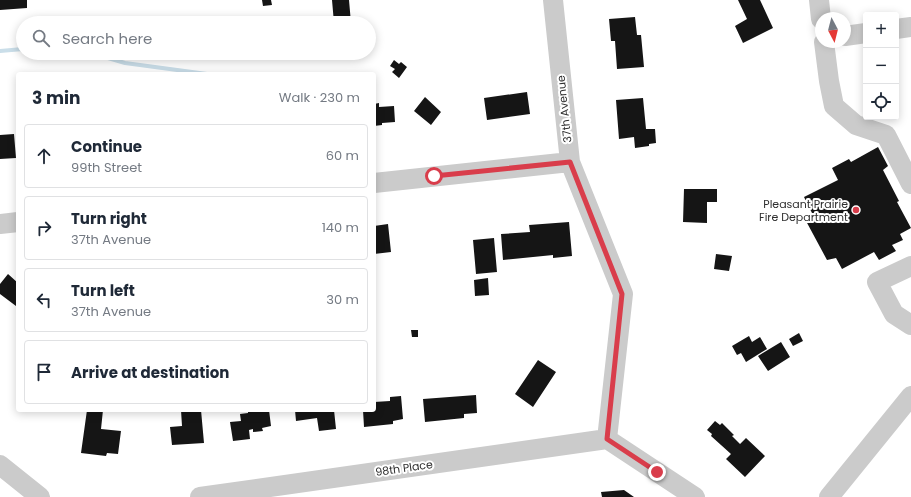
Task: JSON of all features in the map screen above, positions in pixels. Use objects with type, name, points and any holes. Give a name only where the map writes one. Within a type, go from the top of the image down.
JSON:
[{"type":"street","name":"37th Avenue","points":[[552,0],[570,162],[622,294],[607,439]]},
{"type":"street","points":[[819,0],[820,12]]},
{"type":"street","points":[[899,29],[911,27]]},
{"type":"street","points":[[851,35],[863,33]]},
{"type":"street","points":[[825,48],[834,106],[856,125],[886,136],[911,184]]},
{"type":"street","points":[[376,183],[570,162]]},
{"type":"street","points":[[0,224],[16,222]]},
{"type":"street","points":[[911,266],[877,282],[894,314],[911,325]]},
{"type":"street","points":[[829,497],[911,396]]},
{"type":"street","points":[[607,439],[695,497]]},
{"type":"street","name":"98th Place","points":[[200,497],[607,439]]},
{"type":"street","points":[[0,465],[40,497]]},
{"type":"building","points":[[0,0],[27,0],[27,8],[0,10]]},
{"type":"building","points":[[262,0],[271,0],[272,5],[263,6]]},
{"type":"building","points":[[332,0],[349,0],[350,16],[333,16]]},
{"type":"building","points":[[738,0],[760,0],[773,28],[743,43],[735,26],[747,19]]},
{"type":"building","points":[[635,17],[637,35],[641,35],[644,67],[617,69],[615,41],[611,41],[609,19]]},
{"type":"building","points":[[394,60],[399,64],[401,62],[407,67],[399,78],[392,72],[395,69],[390,66]]},
{"type":"building","points":[[527,92],[530,114],[487,120],[484,98]]},
{"type":"building","points":[[425,97],[441,112],[431,125],[414,111]]},
{"type":"building","points":[[643,98],[646,129],[655,129],[656,143],[649,144],[649,146],[635,148],[634,137],[619,139],[616,100]]},
{"type":"building","points":[[379,103],[379,107],[394,106],[395,122],[382,123],[382,125],[376,126],[376,104]]},
{"type":"building","points":[[14,134],[16,158],[0,159],[0,135]]},
{"type":"building","name":"Pleasant Prairie Fire Department","points":[[878,147],[888,166],[883,170],[899,201],[897,202],[911,228],[900,234],[903,240],[892,245],[896,251],[879,260],[874,252],[842,269],[836,258],[827,260],[806,221],[814,217],[804,197],[838,180],[832,168],[849,159],[851,162]]},
{"type":"building","points":[[684,189],[717,189],[717,202],[707,202],[707,223],[683,222]]},
{"type":"building","points":[[569,222],[572,256],[553,258],[553,255],[503,260],[501,234],[530,232],[529,225]]},
{"type":"building","points":[[388,224],[391,252],[376,254],[376,226]]},
{"type":"building","points":[[494,238],[497,272],[476,274],[473,240]]},
{"type":"building","points":[[716,254],[732,256],[729,271],[714,269]]},
{"type":"building","points":[[8,274],[16,281],[16,306],[0,294],[0,284]]},
{"type":"building","points":[[488,278],[489,295],[475,296],[474,280]]},
{"type":"building","points":[[411,330],[418,330],[418,337],[412,337]]},
{"type":"building","points":[[799,333],[803,341],[793,346],[789,339]]},
{"type":"building","points":[[749,336],[752,342],[760,337],[767,349],[746,362],[741,353],[737,355],[732,346]]},
{"type":"building","points":[[781,342],[790,357],[768,371],[758,356]]},
{"type":"building","points":[[538,360],[556,372],[533,407],[515,394]]},
{"type":"building","points":[[476,395],[477,413],[464,414],[464,418],[425,422],[423,399]]},
{"type":"building","points":[[401,396],[403,419],[393,421],[393,424],[364,427],[363,412],[376,412],[376,402],[390,401],[390,397]]},
{"type":"building","points":[[87,412],[103,412],[101,429],[121,431],[118,454],[107,453],[106,456],[81,453]]},
{"type":"building","points":[[181,412],[201,412],[204,443],[172,445],[170,427],[182,426]]},
{"type":"building","points":[[269,412],[271,426],[262,428],[263,431],[253,432],[253,429],[249,430],[250,439],[233,441],[230,422],[241,421],[240,414]]},
{"type":"building","points":[[295,412],[334,412],[336,429],[319,431],[317,418],[296,421]]},
{"type":"building","points":[[715,421],[720,425],[722,423],[734,435],[732,436],[740,444],[746,438],[765,456],[745,477],[726,459],[731,454],[711,436],[712,434],[707,430]]},
{"type":"building","points":[[624,490],[634,497],[602,497],[601,492]]},
{"type":"waterway","points":[[0,51],[16,50]]},
{"type":"waterway","points":[[115,60],[125,63],[192,72]]},
{"type":"place","name":"Pleasant Prairie Fire Department","points":[[856,210]]},
{"type":"route","points":[[434,176],[570,162],[622,294],[607,439],[657,472]]}]
